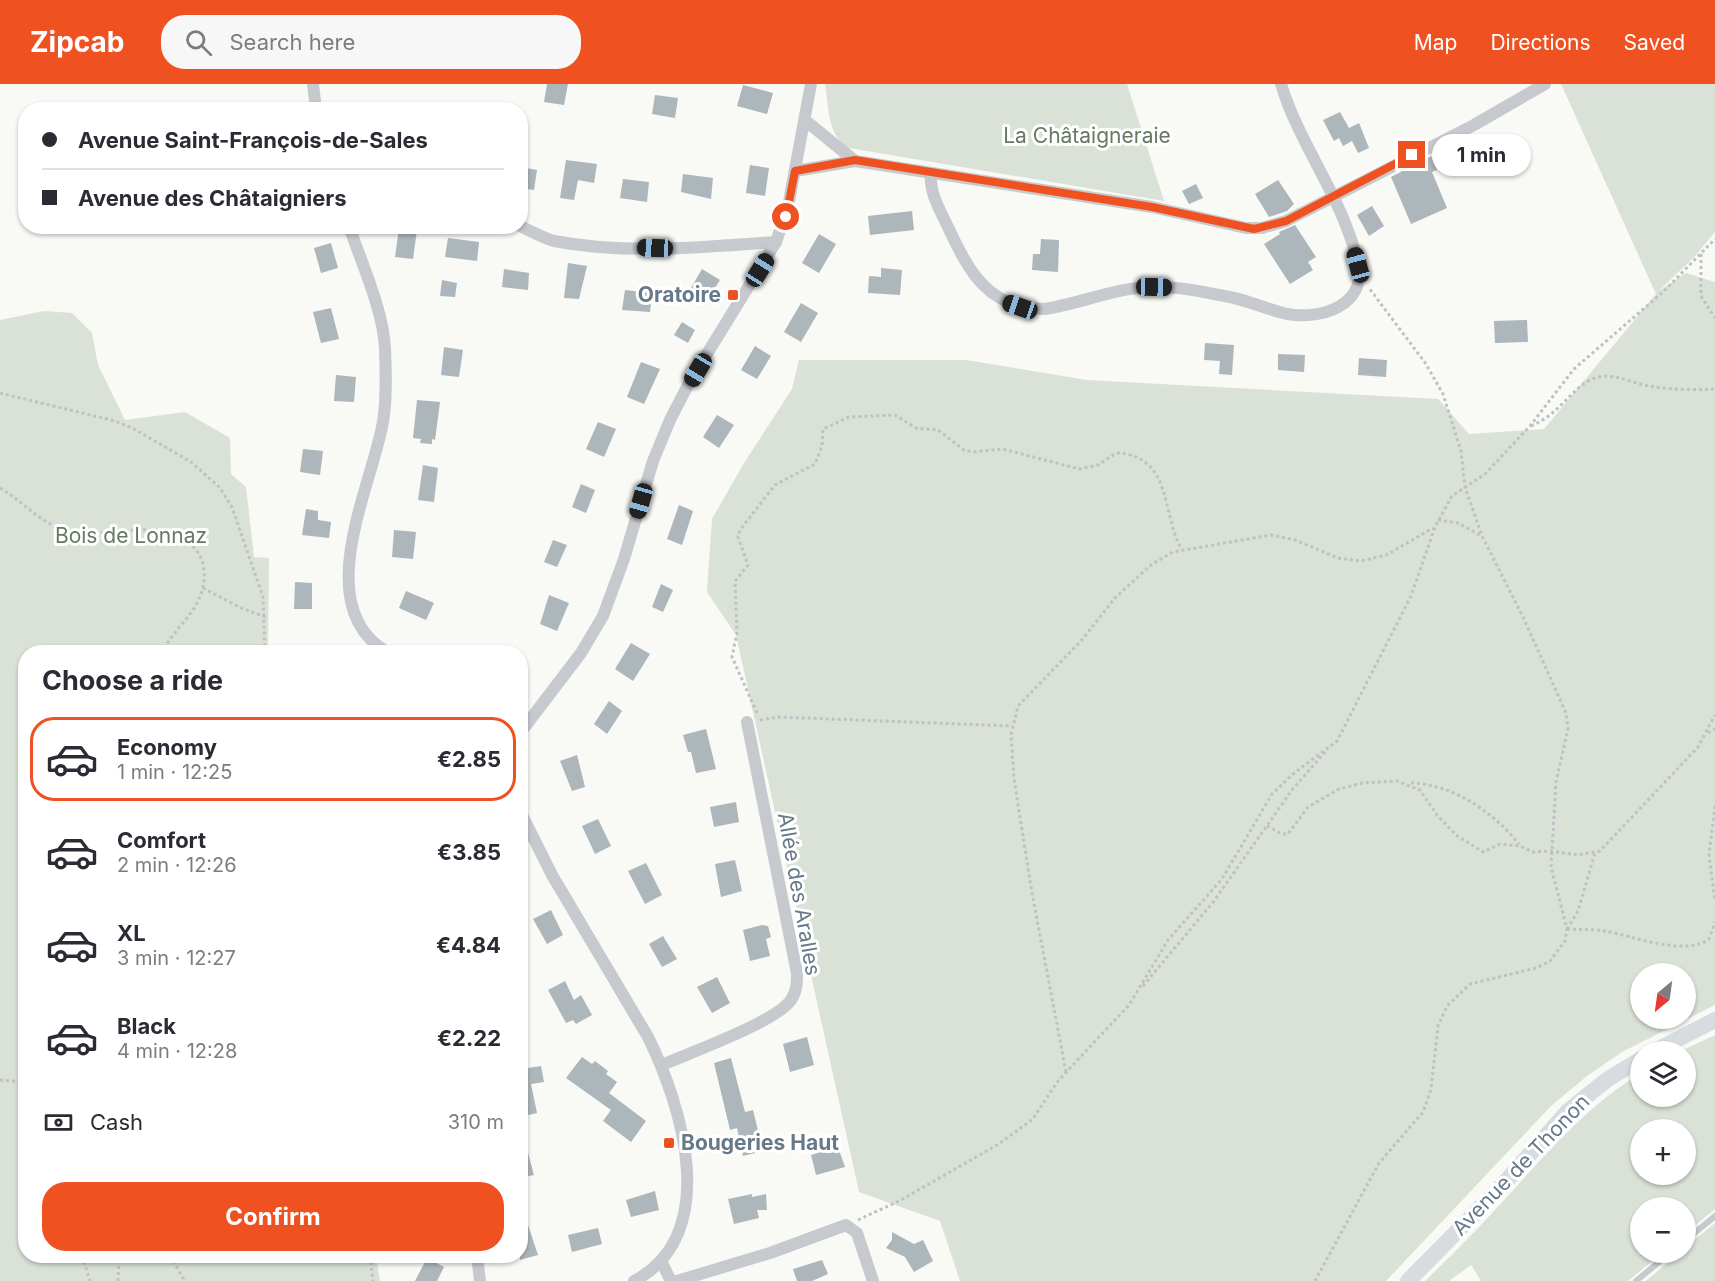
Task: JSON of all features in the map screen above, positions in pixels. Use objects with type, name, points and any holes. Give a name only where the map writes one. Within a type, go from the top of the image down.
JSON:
[{"type":"main road","points":[[1674,1041],[1715,1020]]},
{"type":"main road","name":"Avenue de Thonon","points":[[1408,1281],[1501,1187],[1568,1111],[1608,1078],[1630,1065]]},
{"type":"street","points":[[313,84],[315,102]]},
{"type":"street","points":[[528,723],[581,653],[603,616],[624,559],[653,461],[667,426],[686,389],[776,242],[786,217],[806,122],[811,84]]},
{"type":"street","points":[[932,173],[931,185],[934,198],[969,268],[990,293],[1020,307],[1046,309],[1130,290],[1166,287],[1234,298],[1290,314],[1313,315],[1346,303],[1359,282],[1358,265],[1352,241],[1334,196],[1297,129],[1281,84]]},
{"type":"street","points":[[795,171],[855,160],[1152,207],[1254,229],[1278,225],[1474,124],[1545,84]]},
{"type":"street","points":[[806,122],[855,160]]},
{"type":"street","points":[[528,229],[553,240],[615,246],[675,249],[776,242]]},
{"type":"street","points":[[352,234],[372,290],[385,347],[382,426],[354,526],[350,570],[351,598],[361,631],[378,645]]},
{"type":"street","name":"Allée des Aralles","points":[[662,1065],[775,1014],[791,1001],[797,986],[753,721]]},
{"type":"street","points":[[528,827],[552,875],[634,1012],[662,1065],[682,1134],[687,1190],[680,1227],[675,1242],[661,1261],[634,1281]]},
{"type":"street","points":[[677,1281],[770,1253],[846,1225],[857,1233],[873,1281]]},
{"type":"street","points":[[661,1261],[671,1281]]},
{"type":"street","points":[[478,1263],[480,1281]]},
{"type":"lane","points":[[1696,1232],[1715,1216]]},
{"type":"lane","points":[[1636,1281],[1658,1263]]},
{"type":"path","points":[[846,1225],[902,1200],[1012,1136],[1032,1120],[1066,1072],[1119,1017],[1214,901],[1293,790],[1344,730],[1411,596],[1435,527],[1452,496],[1485,474],[1530,426],[1574,369],[1651,302],[1715,239]]},
{"type":"path","points":[[1701,254],[1701,296],[1715,318]]},
{"type":"path","points":[[1359,282],[1378,298],[1439,386],[1450,409],[1459,443],[1465,487],[1482,536],[1524,619],[1566,713],[1568,729],[1556,782],[1551,851],[1553,882],[1567,929]]},
{"type":"path","points":[[1530,426],[1551,417],[1580,388],[1598,377],[1609,376],[1657,387],[1715,389]]},
{"type":"path","points":[[0,393],[115,421],[134,429],[191,462],[219,487],[232,507],[263,597],[266,617],[265,645]]},
{"type":"path","points":[[1012,726],[779,717],[753,721],[732,657],[737,633],[735,581],[748,565],[738,537],[740,530],[775,485],[815,464],[822,446],[823,429],[838,421],[857,416],[895,415],[916,428],[938,430],[964,450],[1003,449],[1067,468],[1090,468],[1116,453],[1133,455],[1152,467],[1158,476],[1167,501],[1175,538],[1182,550]]},
{"type":"path","points":[[0,488],[46,523],[67,531],[91,534],[157,530],[176,535],[191,544],[201,557],[205,572],[203,588],[186,623],[169,645]]},
{"type":"path","points":[[1438,520],[1458,523],[1482,536]]},
{"type":"path","points":[[1066,1072],[1022,839],[1014,779],[1012,726],[1018,706],[1081,641],[1115,598],[1152,564],[1173,552],[1271,535],[1295,540],[1338,558],[1361,561],[1386,555],[1435,527]]},
{"type":"path","points":[[203,588],[241,608],[266,617]]},
{"type":"path","points":[[1408,783],[1420,790],[1437,815],[1456,835],[1478,851],[1483,852],[1500,844],[1520,846],[1533,852],[1551,851],[1577,855],[1595,853],[1605,847],[1622,830],[1698,747],[1715,715]]},
{"type":"path","points":[[1706,733],[1715,729]]},
{"type":"path","points":[[1137,993],[1168,940],[1222,879],[1272,794],[1293,774],[1328,748]]},
{"type":"path","points":[[1267,826],[1282,834],[1288,834],[1308,807],[1350,784],[1386,781],[1432,785],[1462,796],[1510,834],[1520,846]]},
{"type":"path","points":[[1715,806],[1709,855],[1715,901]]},
{"type":"path","points":[[1315,1281],[1379,1163],[1423,1112],[1431,1089],[1438,1026],[1447,1006],[1470,984],[1536,968],[1550,961],[1560,951],[1567,929],[1578,911],[1595,853]]},
{"type":"path","points":[[1567,929],[1603,931],[1685,946],[1702,944],[1714,931],[1715,922]]},
{"type":"path","points":[[0,1080],[18,1081]]},
{"type":"path","points":[[84,1263],[90,1281]]},
{"type":"path","points":[[118,1281],[119,1263]]},
{"type":"path","points":[[174,1263],[185,1281]]},
{"type":"path","points":[[371,1263],[373,1281]]},
{"type":"green space","name":"La Châtaigneraie","points":[[825,84],[1127,84],[1164,201],[849,148],[842,143],[833,129]]},
{"type":"green space","points":[[1561,84],[1715,84],[1715,232],[1696,255],[1660,290],[1686,273],[1715,282],[1715,1005],[1696,1015],[1696,963],[1630,963],[1630,1029],[1668,1029],[1644,1041],[1630,1041],[1630,1048],[1587,1076],[1551,1106],[1386,1281],[960,1281],[940,1221],[859,1192],[736,635],[707,592],[712,519],[744,463],[792,389],[799,360],[966,360],[1087,380],[1438,399],[1469,434],[1544,429],[1656,294]]},
{"type":"green space","name":"Bois de Lonnaz","points":[[44,311],[72,313],[92,333],[98,365],[125,420],[185,412],[230,438],[231,474],[246,487],[254,557],[269,558],[268,645],[18,645],[18,1263],[377,1263],[380,1281],[0,1281],[0,320]]},
{"type":"green space","points":[[1715,1035],[1715,1209],[1696,1225],[1696,1197],[1630,1197],[1630,1263],[1650,1263],[1628,1281],[1481,1281],[1471,1265],[1449,1281],[1425,1281],[1569,1131],[1630,1080],[1630,1107],[1696,1107],[1696,1044]]},
{"type":"green space","points":[[1715,1223],[1715,1281],[1646,1281],[1667,1263],[1696,1263],[1696,1239]]},
{"type":"building","points":[[547,84],[568,84],[564,105],[544,102]]},
{"type":"building","points":[[743,85],[773,93],[767,114],[737,106]]},
{"type":"building","points":[[655,95],[678,98],[675,118],[652,114]]},
{"type":"building","points":[[1340,112],[1349,128],[1359,123],[1369,148],[1358,153],[1352,141],[1343,146],[1339,138],[1334,141],[1323,120]]},
{"type":"building","points":[[1431,156],[1437,170],[1432,172],[1447,208],[1411,224],[1391,177]]},
{"type":"building","points":[[566,160],[597,164],[594,183],[578,180],[574,200],[560,198]]},
{"type":"building","points":[[750,165],[769,168],[765,196],[746,193]]},
{"type":"building","points":[[528,168],[537,170],[534,190],[528,189]]},
{"type":"building","points":[[683,174],[713,178],[711,199],[681,192]]},
{"type":"building","points":[[623,179],[649,182],[647,202],[620,198]]},
{"type":"building","points":[[1278,180],[1294,204],[1287,211],[1269,217],[1255,194]]},
{"type":"building","points":[[1196,184],[1203,198],[1189,204],[1182,191]]},
{"type":"building","points":[[1372,206],[1384,226],[1369,236],[1357,215]]},
{"type":"building","points":[[912,211],[914,230],[870,235],[868,216]]},
{"type":"building","points":[[1295,225],[1316,257],[1308,262],[1313,270],[1290,284],[1264,244],[1280,234],[1279,232]]},
{"type":"building","points":[[398,234],[416,234],[413,259],[395,257]]},
{"type":"building","points":[[819,234],[836,244],[819,273],[802,263]]},
{"type":"building","points":[[448,238],[479,242],[477,261],[445,257]]},
{"type":"building","points":[[1041,239],[1059,240],[1058,272],[1032,270],[1033,254],[1040,254]]},
{"type":"building","points":[[331,243],[338,268],[321,273],[314,248]]},
{"type":"building","points":[[568,263],[587,266],[579,299],[564,298]]},
{"type":"building","points":[[881,268],[902,270],[900,295],[868,293],[869,276],[881,277]]},
{"type":"building","points":[[504,269],[529,273],[528,290],[502,287]]},
{"type":"building","points":[[702,269],[720,280],[705,303],[688,293]]},
{"type":"building","points":[[442,280],[457,283],[455,297],[440,296]]},
{"type":"building","points":[[625,290],[652,293],[650,312],[622,310]]},
{"type":"building","points":[[801,303],[818,313],[801,342],[784,332]]},
{"type":"building","points":[[331,308],[339,339],[321,343],[313,312]]},
{"type":"building","points":[[1527,320],[1528,342],[1495,343],[1494,321]]},
{"type":"building","points":[[682,322],[695,330],[688,343],[674,335]]},
{"type":"building","points":[[1205,343],[1234,345],[1232,375],[1219,374],[1220,361],[1204,360]]},
{"type":"building","points":[[755,346],[771,356],[757,379],[741,370]]},
{"type":"building","points":[[444,347],[463,350],[459,377],[441,375]]},
{"type":"building","points":[[1278,354],[1305,355],[1304,372],[1278,370]]},
{"type":"building","points":[[1359,358],[1387,360],[1386,377],[1358,375]]},
{"type":"building","points":[[641,362],[660,369],[644,404],[627,397]]},
{"type":"building","points":[[336,375],[356,377],[354,402],[334,401]]},
{"type":"building","points":[[417,400],[440,402],[435,440],[432,439],[432,444],[420,443],[421,439],[413,438]]},
{"type":"building","points":[[717,415],[734,425],[719,448],[703,437]]},
{"type":"building","points":[[598,422],[616,429],[604,457],[586,449]]},
{"type":"building","points":[[303,449],[323,451],[320,475],[300,472]]},
{"type":"building","points":[[423,465],[438,468],[434,502],[418,500]]},
{"type":"building","points":[[581,484],[595,490],[586,513],[572,507]]},
{"type":"building","points":[[679,505],[693,511],[682,545],[667,539]]},
{"type":"building","points":[[306,509],[318,511],[318,520],[331,522],[329,538],[302,535]]},
{"type":"building","points":[[394,530],[416,532],[413,559],[392,557]]},
{"type":"building","points":[[553,540],[567,545],[557,567],[544,562]]},
{"type":"building","points":[[295,582],[312,583],[312,609],[294,609]]},
{"type":"building","points":[[661,584],[673,590],[663,612],[652,607]]},
{"type":"building","points":[[406,591],[434,603],[426,620],[399,608]]},
{"type":"building","points":[[549,595],[569,603],[557,631],[540,624]]},
{"type":"building","points":[[631,643],[650,654],[633,681],[615,669]]},
{"type":"building","points":[[609,701],[622,711],[607,734],[594,724]]},
{"type":"building","points":[[706,729],[716,769],[696,773],[691,752],[688,752],[683,735]]},
{"type":"building","points":[[577,755],[585,787],[572,791],[560,761]]},
{"type":"building","points":[[736,802],[739,822],[714,827],[710,807]]},
{"type":"building","points":[[598,819],[611,846],[595,854],[582,826]]},
{"type":"building","points":[[735,860],[742,891],[721,897],[715,864]]},
{"type":"building","points":[[646,863],[662,895],[645,904],[628,871]]},
{"type":"building","points":[[551,910],[563,935],[547,944],[533,919]]},
{"type":"building","points":[[762,925],[768,926],[771,937],[766,939],[770,956],[750,961],[743,930]]},
{"type":"building","points":[[663,936],[677,959],[662,967],[649,944]]},
{"type":"building","points":[[717,977],[730,1003],[712,1013],[697,987]]},
{"type":"building","points":[[565,981],[574,1000],[581,995],[592,1015],[576,1024],[573,1020],[566,1023],[548,990]]},
{"type":"building","points":[[807,1037],[814,1065],[790,1072],[783,1044]]},
{"type":"building","points":[[582,1057],[592,1064],[595,1061],[608,1071],[606,1074],[617,1082],[609,1093],[646,1121],[631,1142],[603,1121],[611,1110],[566,1078]]},
{"type":"building","points":[[731,1058],[745,1112],[753,1110],[763,1151],[743,1156],[737,1128],[730,1130],[714,1063]]},
{"type":"building","points":[[541,1066],[544,1082],[531,1084],[537,1113],[528,1115],[528,1068]]},
{"type":"building","points":[[838,1147],[845,1167],[816,1175],[811,1155]]},
{"type":"building","points":[[528,1153],[534,1175],[528,1176]]},
{"type":"building","points":[[655,1191],[659,1210],[631,1217],[626,1200]]},
{"type":"building","points":[[752,1194],[752,1197],[766,1194],[767,1210],[757,1210],[759,1218],[734,1224],[728,1199]]},
{"type":"building","points":[[528,1225],[538,1255],[528,1258]]},
{"type":"building","points":[[598,1228],[602,1244],[572,1252],[568,1235]]},
{"type":"building","points":[[892,1232],[914,1244],[923,1240],[933,1261],[914,1272],[905,1257],[886,1248],[892,1240]]},
{"type":"building","points":[[822,1260],[828,1274],[812,1281],[797,1281],[793,1269]]},
{"type":"building","points":[[424,1263],[436,1263],[444,1267],[437,1281],[415,1281]]},
{"type":"place","name":"Oratoire","points":[[733,295]]},
{"type":"place","name":"Bougeries Haut","points":[[669,1143]]},
{"type":"route","points":[[786,217],[795,171],[855,160],[1152,207],[1254,229],[1278,225],[1412,155]]}]
